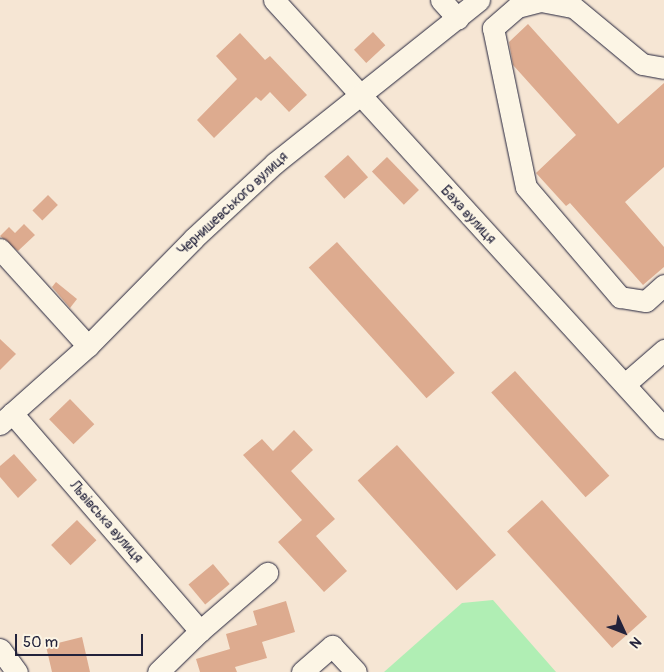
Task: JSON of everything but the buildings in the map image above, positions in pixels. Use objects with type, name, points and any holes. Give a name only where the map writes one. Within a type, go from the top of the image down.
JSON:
[{"type":"street","name":"Баха вулиця","points":[[274,0],[358,96],[664,428]]},
{"type":"street","points":[[441,0],[458,19]]},
{"type":"street","name":"Чернишевського вулиця","points":[[6,418],[88,346],[194,238],[275,163],[458,19],[479,0]]},
{"type":"street","points":[[664,68],[642,64],[569,4],[540,1],[517,6],[494,28],[526,187],[620,297],[646,301],[664,285]]},
{"type":"street","points":[[0,249],[88,346]]},
{"type":"street","points":[[625,384],[664,350]]},
{"type":"street","name":"Львівська вулиця","points":[[6,418],[200,631]]},
{"type":"street","points":[[158,672],[200,631],[267,573]]},
{"type":"street","points":[[302,672],[332,646],[356,672]]},
{"type":"street","points":[[0,649],[17,672]]},
{"type":"green space","points":[[493,600],[556,672],[384,672],[462,603]]}]
